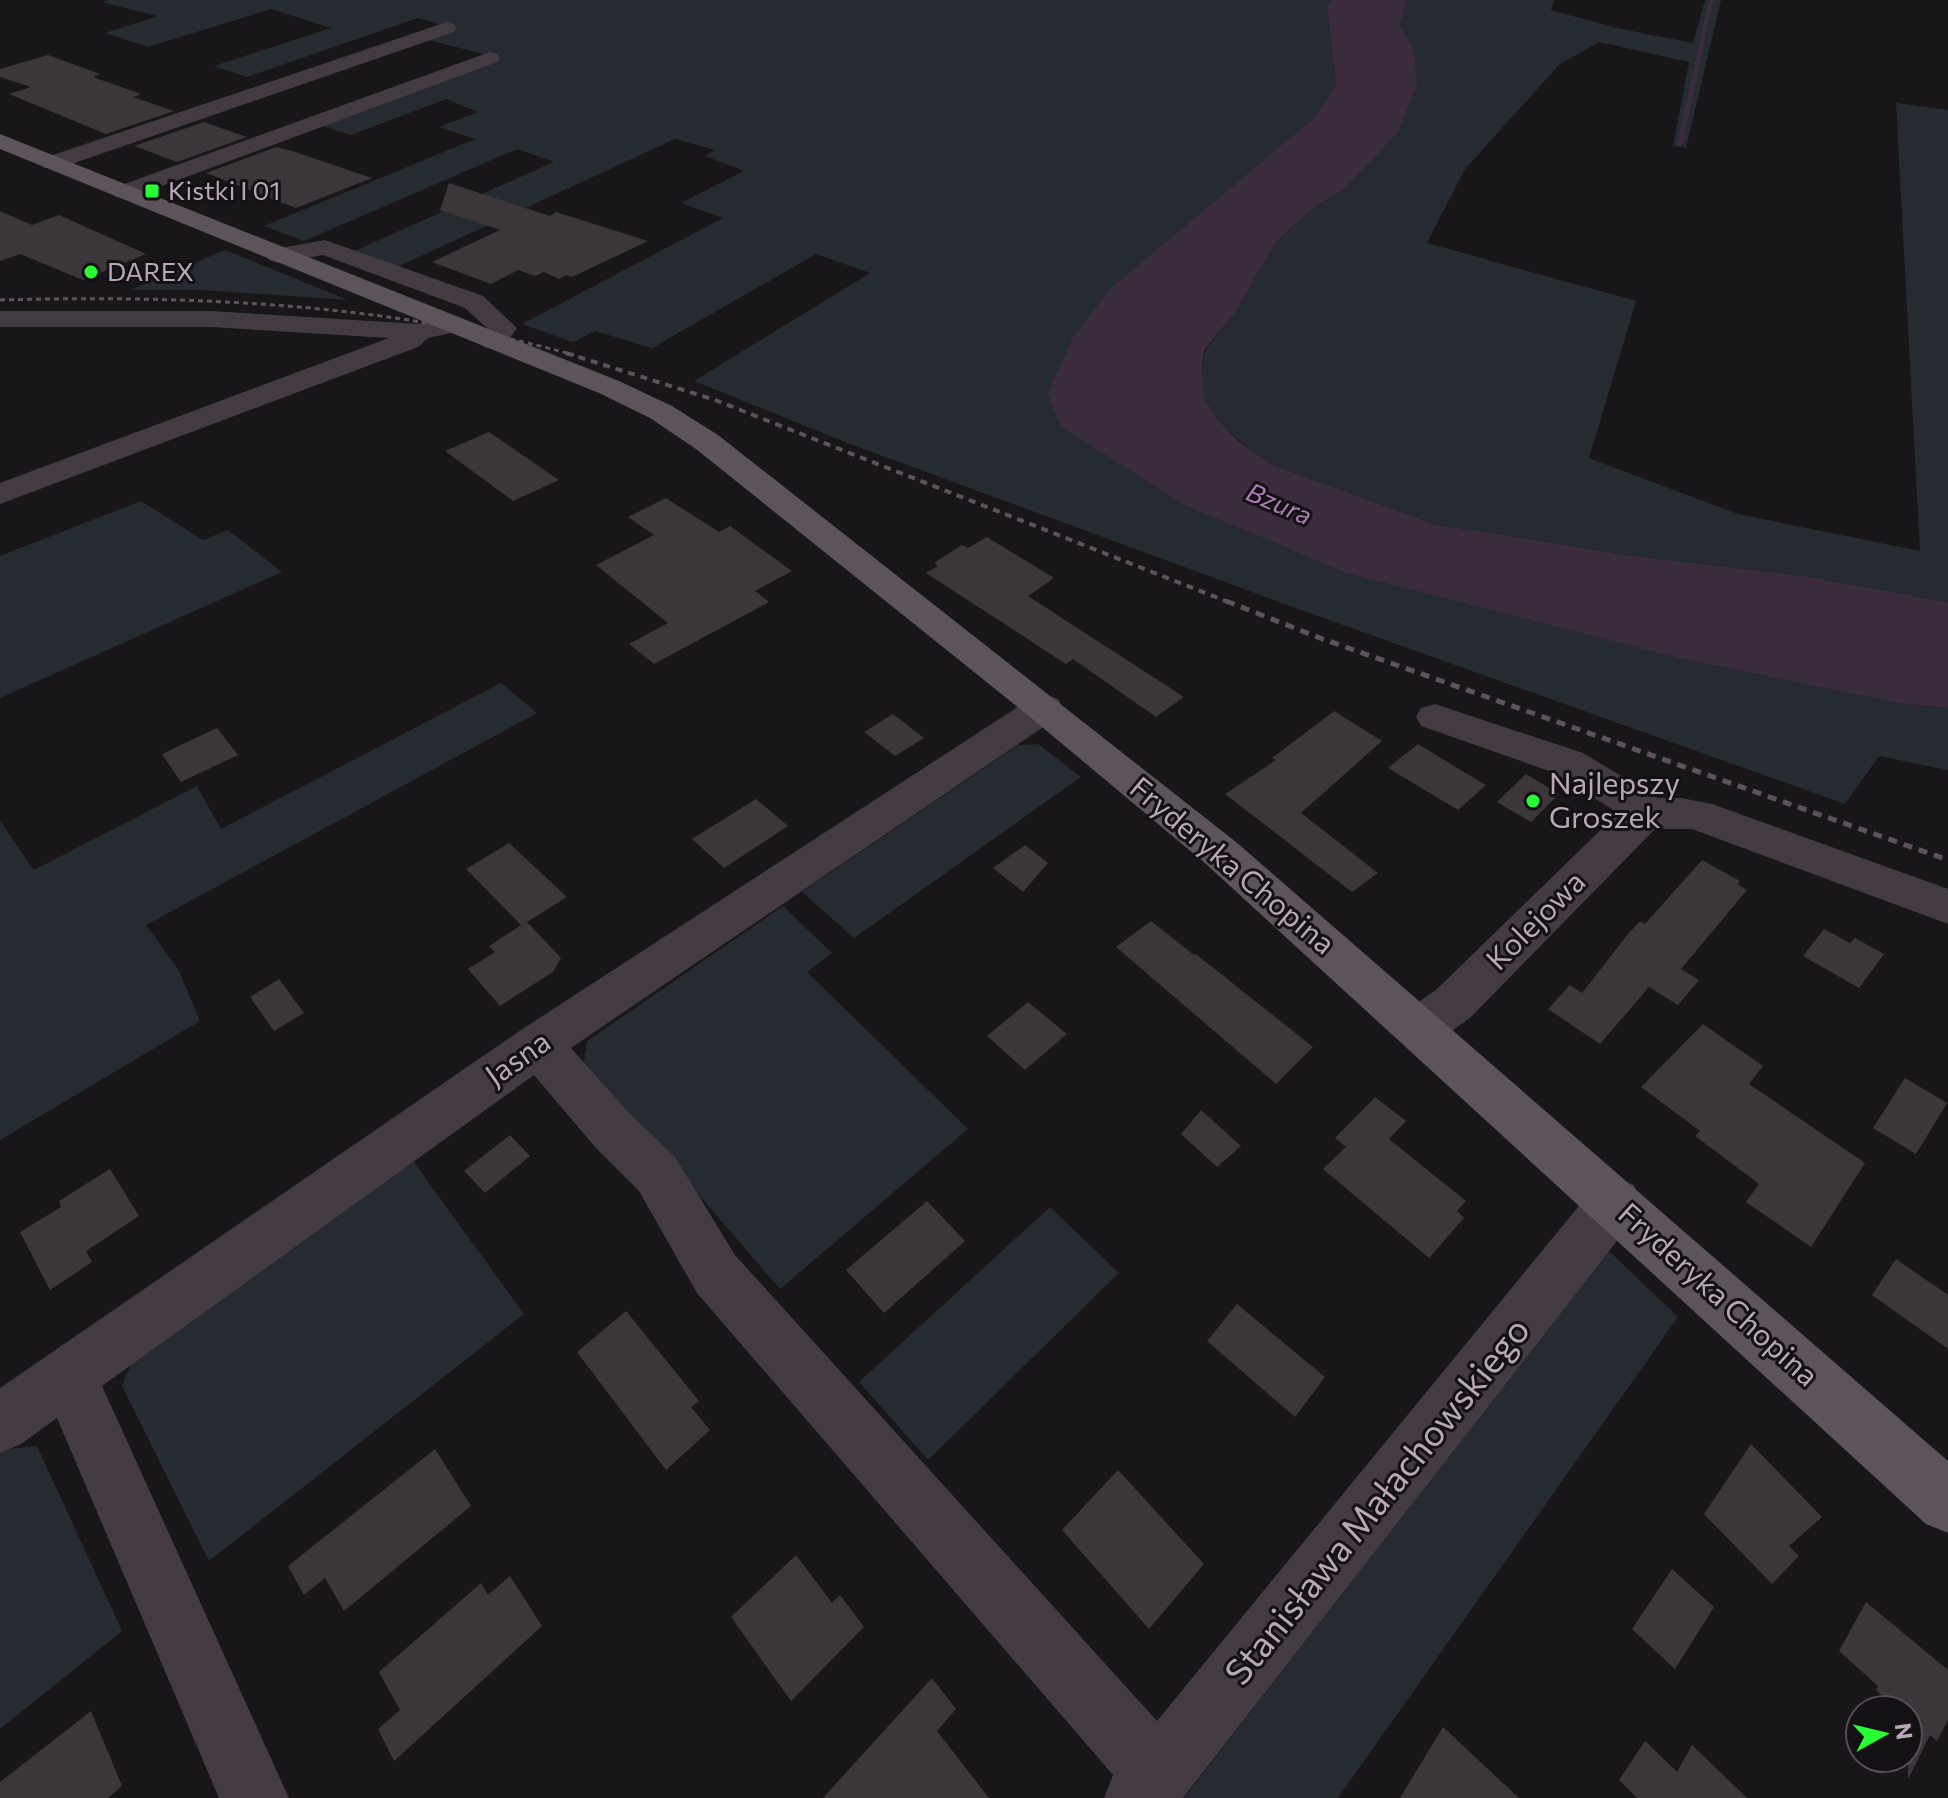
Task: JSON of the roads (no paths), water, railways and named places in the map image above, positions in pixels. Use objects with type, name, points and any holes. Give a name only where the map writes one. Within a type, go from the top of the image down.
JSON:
[{"type":"main road","name":"Fryderyka Chopina","points":[[0,141],[278,255],[435,328],[494,341],[609,387],[661,412],[696,435],[762,483],[1221,853],[1948,1502]]},
{"type":"street","points":[[52,163],[447,28]]},
{"type":"street","points":[[124,192],[490,58]]},
{"type":"street","points":[[278,255],[325,247],[474,302],[503,328],[494,341]]},
{"type":"street","points":[[0,319],[211,319],[435,328]]},
{"type":"street","points":[[0,494],[408,341],[435,328]]},
{"type":"street","name":"Jasna","points":[[0,1423],[538,1045],[1044,708]]},
{"type":"street","points":[[1435,717],[1569,763],[1651,814],[1667,811],[1697,815],[1948,907]]},
{"type":"street","name":"Kolejowa","points":[[1419,1027],[1453,1004],[1637,820],[1651,814]]},
{"type":"street","points":[[538,1045],[613,1131],[657,1174],[716,1274],[1148,1786]]},
{"type":"street","name":"Stanisława Małachowskiego","points":[[1148,1786],[1615,1202]]},
{"type":"street","points":[[68,1376],[254,1798]]},
{"type":"water","name":"Bzura","points":[[1330,0],[1407,0],[1400,25],[1414,50],[1417,85],[1398,132],[1345,189],[1317,205],[1276,242],[1235,313],[1205,349],[1202,363],[1204,396],[1215,416],[1238,441],[1273,465],[1434,524],[1635,556],[1805,576],[1948,602],[1948,708],[1906,704],[1683,659],[1347,573],[1187,506],[1060,426],[1048,393],[1073,337],[1111,288],[1313,119],[1336,85],[1327,9]]},
{"type":"waterway","points":[[1680,144],[1711,0]]},
{"type":"railway","points":[[0,300],[145,299],[289,306],[432,324],[567,353]]},
{"type":"railway","points":[[567,353],[574,355]]},
{"type":"railway","points":[[567,353],[715,400],[1231,603]]},
{"type":"railway","points":[[1226,601],[1320,638],[1948,860]]},
{"type":"place","name":"Kistki I 01","points":[[152,191]]},
{"type":"place","name":"DAREX","points":[[91,272]]},
{"type":"place","name":"Najlepszy Groszek","points":[[1533,801]]}]
